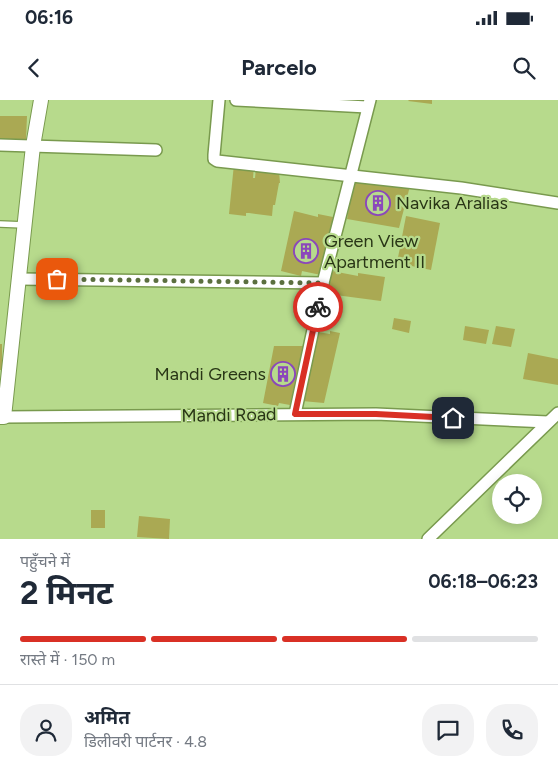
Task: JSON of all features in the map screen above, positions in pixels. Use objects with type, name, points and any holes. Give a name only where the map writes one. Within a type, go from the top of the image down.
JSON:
[{"type":"street","points":[[2,417],[33,146],[41,100]]},
{"type":"street","points":[[219,100],[214,155],[214,159],[217,161],[462,188],[558,203]]},
{"type":"street","points":[[236,100],[368,103],[323,283],[295,414]]},
{"type":"street","points":[[0,145],[156,150]]},
{"type":"street","points":[[19,279],[323,283]]},
{"type":"street","name":"Mandi Road","points":[[2,417],[376,414],[548,422]]},
{"type":"street","points":[[428,539],[558,414]]},
{"type":"lane","points":[[0,224],[25,225]]},
{"type":"building","points":[[432,100],[432,104],[408,101]]},
{"type":"building","points":[[0,116],[27,116],[26,139],[0,139]]},
{"type":"building","points":[[234,164],[254,166],[253,178],[255,178],[256,168],[279,171],[280,183],[275,205],[273,205],[272,216],[249,213],[246,213],[246,216],[229,214]]},
{"type":"building","name":"Navika Aralias","points":[[355,177],[410,186],[399,228],[347,219]]},
{"type":"building","name":"Green View Apartment II","points":[[294,211],[318,217],[318,214],[333,217],[321,275],[302,271],[301,276],[281,271]]},
{"type":"building","points":[[406,216],[440,223],[431,270],[397,263]]},
{"type":"building","points":[[332,271],[358,276],[358,273],[385,277],[381,301],[328,294]]},
{"type":"building","points":[[394,318],[411,321],[409,333],[392,329]]},
{"type":"building","points":[[465,326],[489,330],[486,344],[463,340]]},
{"type":"building","points":[[496,326],[515,329],[511,347],[492,344]]},
{"type":"building","points":[[330,331],[340,333],[324,403],[302,401],[318,332],[330,334]]},
{"type":"building","points":[[0,344],[2,344],[2,370],[0,370]]},
{"type":"building","name":"Mandi Greens","points":[[274,346],[303,346],[290,405],[279,403],[278,406],[263,403]]},
{"type":"building","points":[[528,353],[558,359],[558,385],[523,379]]},
{"type":"building","points":[[91,510],[105,510],[105,528],[91,528]]},
{"type":"building","points":[[139,516],[170,519],[169,539],[137,537]]},
{"type":"way so far","points":[[57,279],[323,283],[318,307]]},
{"type":"place","name":"Navika Aralias","points":[[378,203]]},
{"type":"place","name":"Green View Apartment II","points":[[306,251]]},
{"type":"place","name":"Mandi Greens","points":[[283,374]]},
{"type":"route","points":[[318,307],[295,414],[376,414],[453,418]]}]
